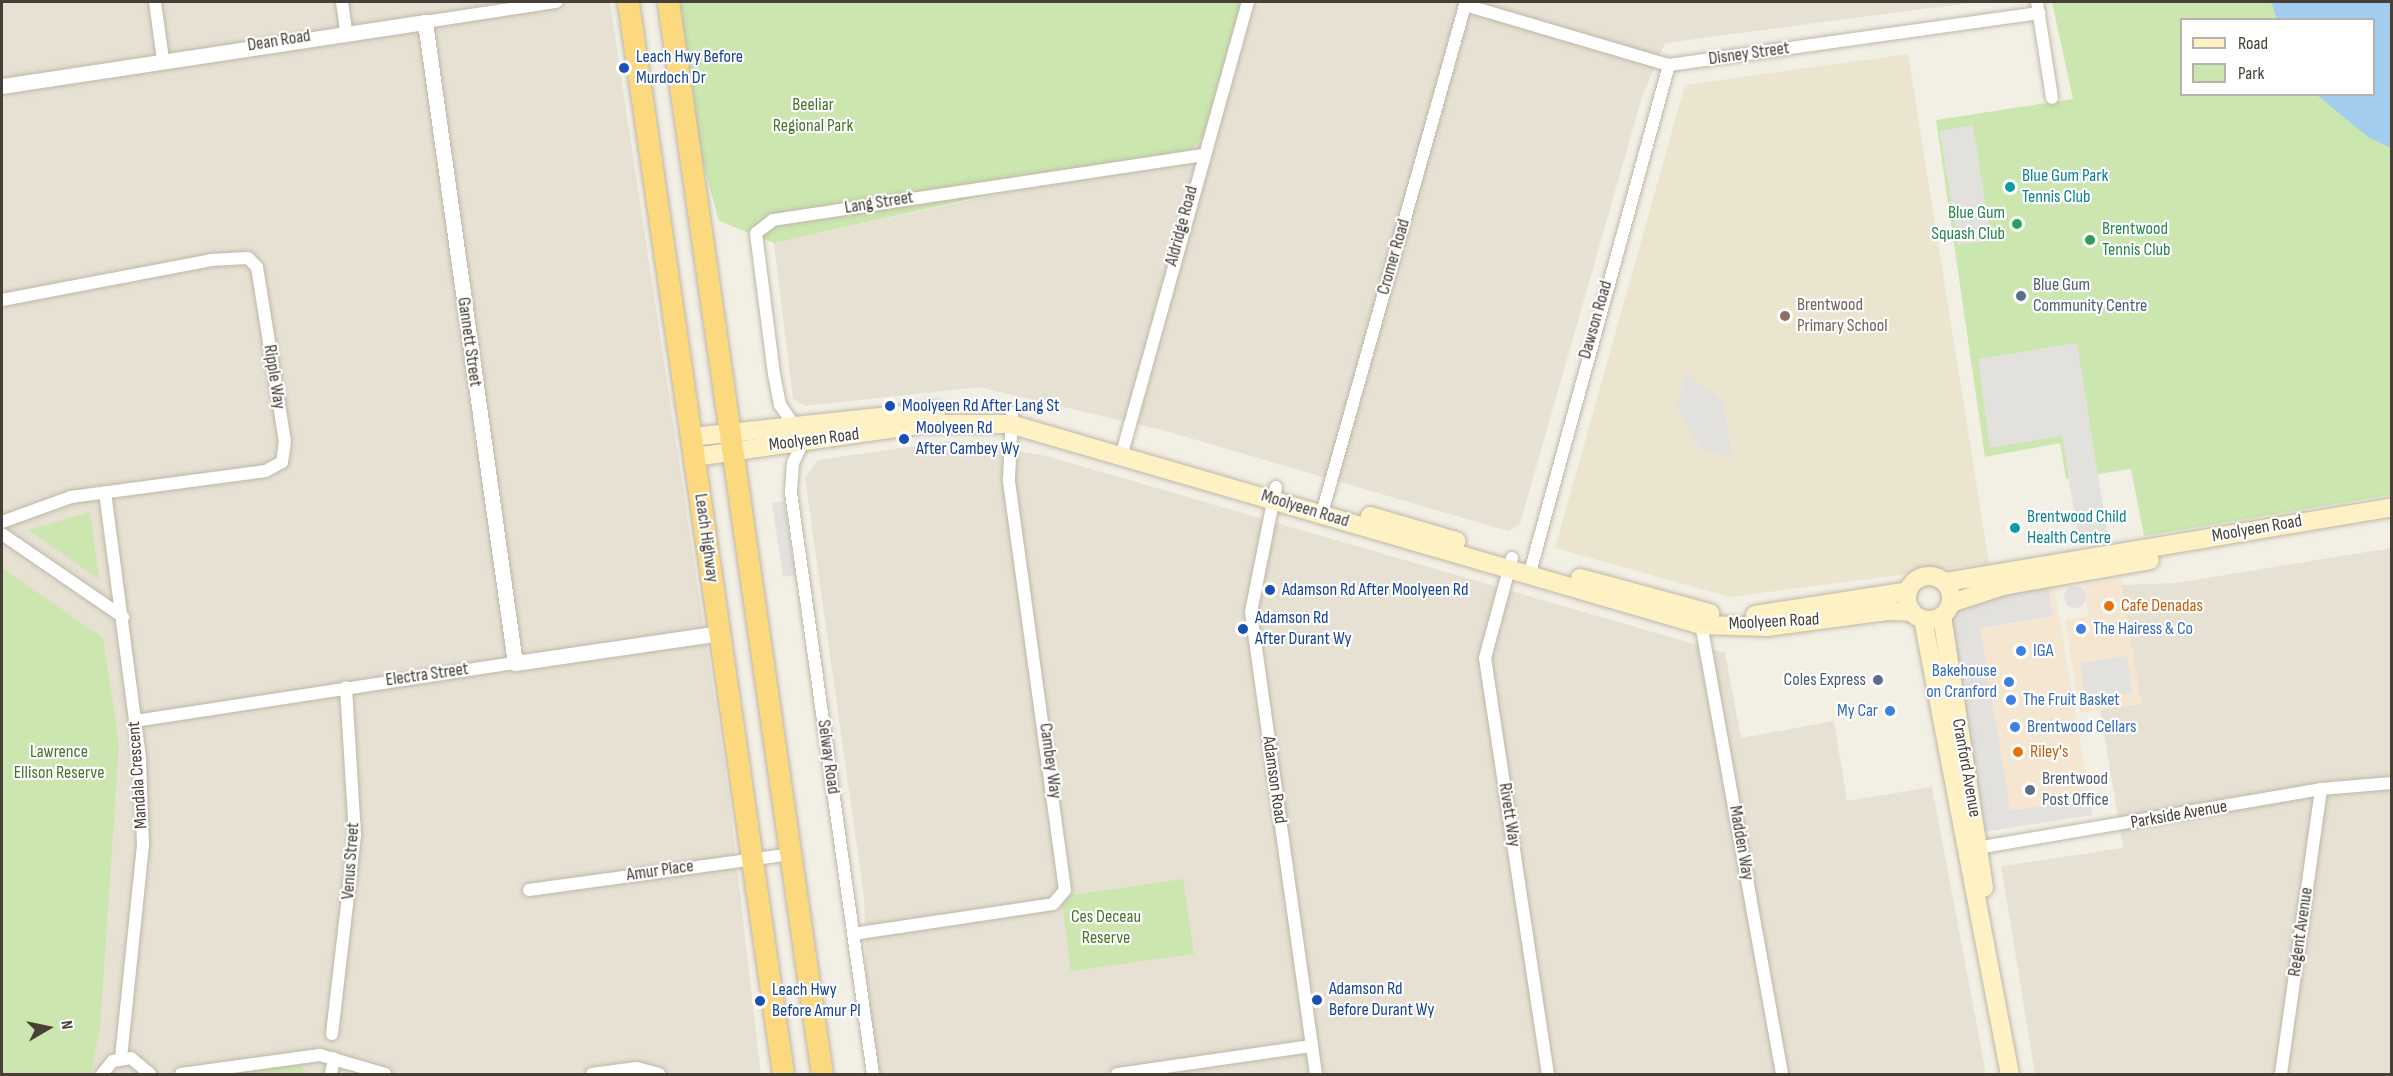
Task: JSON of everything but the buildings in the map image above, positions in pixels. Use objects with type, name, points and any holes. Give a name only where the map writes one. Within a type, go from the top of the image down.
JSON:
[{"type":"highway","name":"Leach Highway","points":[[628,2],[783,1074]]},
{"type":"highway","points":[[668,2],[822,1074]]},
{"type":"main road","name":"Moolyeen Road","points":[[693,447],[731,441],[793,424],[944,410],[1011,419],[1123,448],[1700,618],[1767,627],[1887,610],[1918,616],[1946,610],[2003,586],[2391,517]]},
{"type":"main road","name":"Moolyeen Road","points":[[731,441],[803,441],[924,424],[1011,419]]},
{"type":"main road","name":"Moolyeen Road","points":[[1700,618],[1761,615],[1908,591],[1924,576],[1946,582],[2391,507]]},
{"type":"main road","points":[[1946,582],[1946,610]]},
{"type":"main road","points":[[1908,591],[1918,616]]},
{"type":"main road","name":"Cranford Avenue","points":[[1946,610],[1982,920],[2010,1074]]},
{"type":"main road","name":"Cranford Avenue","points":[[1918,616],[1974,849]]},
{"type":"street","points":[[155,2],[163,60]]},
{"type":"street","points":[[342,2],[346,30]]},
{"type":"street","name":"Dean Road","points":[[2,87],[346,30],[425,22],[556,2]]},
{"type":"street","name":"Aldridge Road","points":[[1123,448],[1202,155],[1248,2]]},
{"type":"street","name":"Disney Street","points":[[1466,3],[1669,65],[2038,7]]},
{"type":"street","name":"Cromer Road","points":[[1324,508],[1466,3]]},
{"type":"street","points":[[2038,7],[2052,98]]},
{"type":"street","name":"Gannett Street","points":[[425,22],[515,663]]},
{"type":"street","name":"Dawson Road","points":[[1531,570],[1669,65]]},
{"type":"street","name":"Lang Street","points":[[793,424],[783,411],[774,374],[756,233],[780,219],[1202,155]]},
{"type":"street","name":"Ripple Way","points":[[2,300],[236,256],[248,258],[257,267],[285,441],[282,462],[266,471],[105,492],[41,504],[2,522]]},
{"type":"street","name":"Cambey Way","points":[[853,934],[1053,904],[1065,890],[1009,479],[1011,419]]},
{"type":"street","name":"Selway Road","points":[[803,441],[794,463],[791,493],[873,1074]]},
{"type":"street","name":"Mandala Crescent","points":[[105,492],[135,721],[143,845],[121,1058]]},
{"type":"street","name":"Adamson Road","points":[[1274,493],[1251,612],[1316,1074]]},
{"type":"street","points":[[2,534],[123,617]]},
{"type":"street","name":"Rivett Way","points":[[1511,564],[1485,658],[1548,1074]]},
{"type":"street","name":"Madden Way","points":[[1700,618],[1782,1074]]},
{"type":"street","name":"Electra Street","points":[[135,721],[346,687],[720,633]]},
{"type":"street","name":"Venus Street","points":[[332,1034],[355,835],[346,687]]},
{"type":"street","name":"Parkside Avenue","points":[[1974,849],[2321,789],[2391,783]]},
{"type":"street","name":"Regent Avenue","points":[[2281,1074],[2321,789]]},
{"type":"street","name":"Amur Place","points":[[529,890],[791,854]]},
{"type":"street","points":[[1117,1074],[1312,1046]]},
{"type":"street","points":[[180,1074],[299,1055],[334,1058],[385,1074]]},
{"type":"street","points":[[102,1074],[121,1058],[143,1064],[150,1074]]},
{"type":"street","points":[[331,1074],[334,1058]]},
{"type":"street","points":[[592,1074],[637,1068],[659,1074]]},
{"type":"shaded area","points":[[2,2],[610,2],[728,789],[761,1074],[2,1074]]},
{"type":"shaded area","points":[[1242,2],[1976,2],[1665,43],[1642,97],[1520,524],[1508,531],[1162,430],[979,387],[805,406],[793,399],[774,243],[1166,157],[1204,135]]},
{"type":"shaded area","name":"Brentwood Primary School","points":[[1908,54],[1989,563],[1730,597],[1555,548],[1685,85]]},
{"type":"shaded area","points":[[1973,125],[1991,240],[1958,245],[1940,131]]},
{"type":"shaded area","points":[[2077,343],[2107,532],[2078,536],[2062,436],[1990,448],[1978,359]]},
{"type":"shaded area","points":[[1686,373],[1723,402],[1733,460],[1700,448],[1676,407]]},
{"type":"shaded area","points":[[950,441],[1043,455],[1725,653],[1741,738],[1834,721],[1847,801],[1932,787],[1986,1074],[869,1074],[864,897],[805,478],[818,460]]},
{"type":"shaded area","points":[[784,501],[795,575],[783,577],[772,503]]},
{"type":"shaded area","points":[[2391,548],[2391,1074],[2035,1074],[2001,866],[2123,848],[2100,710],[2141,703],[2121,585],[2176,583]]},
{"type":"shaded area","points":[[2121,579],[2141,704],[2080,713],[2065,620],[2089,616],[2084,584]]},
{"type":"shaded area","points":[[2053,582],[2091,803],[1989,821],[1966,606]]},
{"type":"shaded area","points":[[2048,584],[2053,616],[1980,628],[2010,811],[2090,799],[2093,815],[1983,832],[1942,606]]},
{"type":"shaded area","points":[[2071,586],[2079,586],[2086,593],[2086,601],[2079,608],[2071,608],[2064,601],[2064,593]]},
{"type":"shaded area","points":[[2127,656],[2132,693],[2086,700],[2080,663]]},
{"type":"green space","name":"Beeliar Regional Park","points":[[680,2],[1242,2],[1204,135],[1192,149],[774,243],[719,221],[702,159]]},
{"type":"green space","points":[[2052,2],[2391,2],[2391,495],[2144,536],[2131,469],[2066,479],[2060,443],[1985,457],[1936,120],[2073,99]]},
{"type":"green space","points":[[90,512],[99,579],[28,530]]},
{"type":"green space","name":"Lawrence Ellison Reserve","points":[[2,568],[103,638],[119,744],[100,1028],[91,1074],[2,1074]]},
{"type":"green space","name":"Ces Deceau Reserve","points":[[1183,879],[1194,954],[1071,971],[1062,902],[1073,895]]},
{"type":"green space","points":[[293,1062],[310,1074],[215,1074]]},
{"type":"water","points":[[2271,2],[2391,2],[2391,148],[2368,137],[2318,96],[2375,96],[2375,18],[2277,18]]},
{"type":"place","name":"Leach Hwy Before Murdoch Dr","points":[[624,68]]},
{"type":"place","name":"Blue Gum Park Tennis Club","points":[[2010,187]]},
{"type":"place","name":"Blue Gum Squash Club","points":[[2017,224]]},
{"type":"place","name":"Brentwood Tennis Club","points":[[2090,240]]},
{"type":"place","name":"Blue Gum Community Centre","points":[[2021,296]]},
{"type":"place","name":"Brentwood Primary School","points":[[1785,316]]},
{"type":"place","name":"Moolyeen Rd After Lang St","points":[[890,406]]},
{"type":"place","name":"Moolyeen Rd After Cambey Wy","points":[[904,439]]},
{"type":"place","name":"Brentwood Child Health Centre","points":[[2015,528]]},
{"type":"place","name":"Adamson Rd After Moolyeen Rd","points":[[1270,590]]},
{"type":"place","name":"Cafe Denadas","points":[[2109,606]]},
{"type":"place","name":"Adamson Rd After Durant Wy","points":[[1243,629]]},
{"type":"place","name":"The Hairess & Co","points":[[2081,629]]},
{"type":"place","name":"IGA","points":[[2021,651]]},
{"type":"place","name":"Coles Express","points":[[1878,680]]},
{"type":"place","name":"Bakehouse on Cranford","points":[[2009,682]]},
{"type":"place","name":"The Fruit Basket","points":[[2011,700]]},
{"type":"place","name":"My Car","points":[[1890,711]]},
{"type":"place","name":"Brentwood Cellars","points":[[2015,727]]},
{"type":"place","name":"Riley's","points":[[2018,752]]},
{"type":"place","name":"Brentwood Post Office","points":[[2030,790]]},
{"type":"place","name":"Adamson Rd Before Durant Wy","points":[[1317,1000]]},
{"type":"place","name":"Leach Hwy Before Amur Pl","points":[[760,1001]]}]
